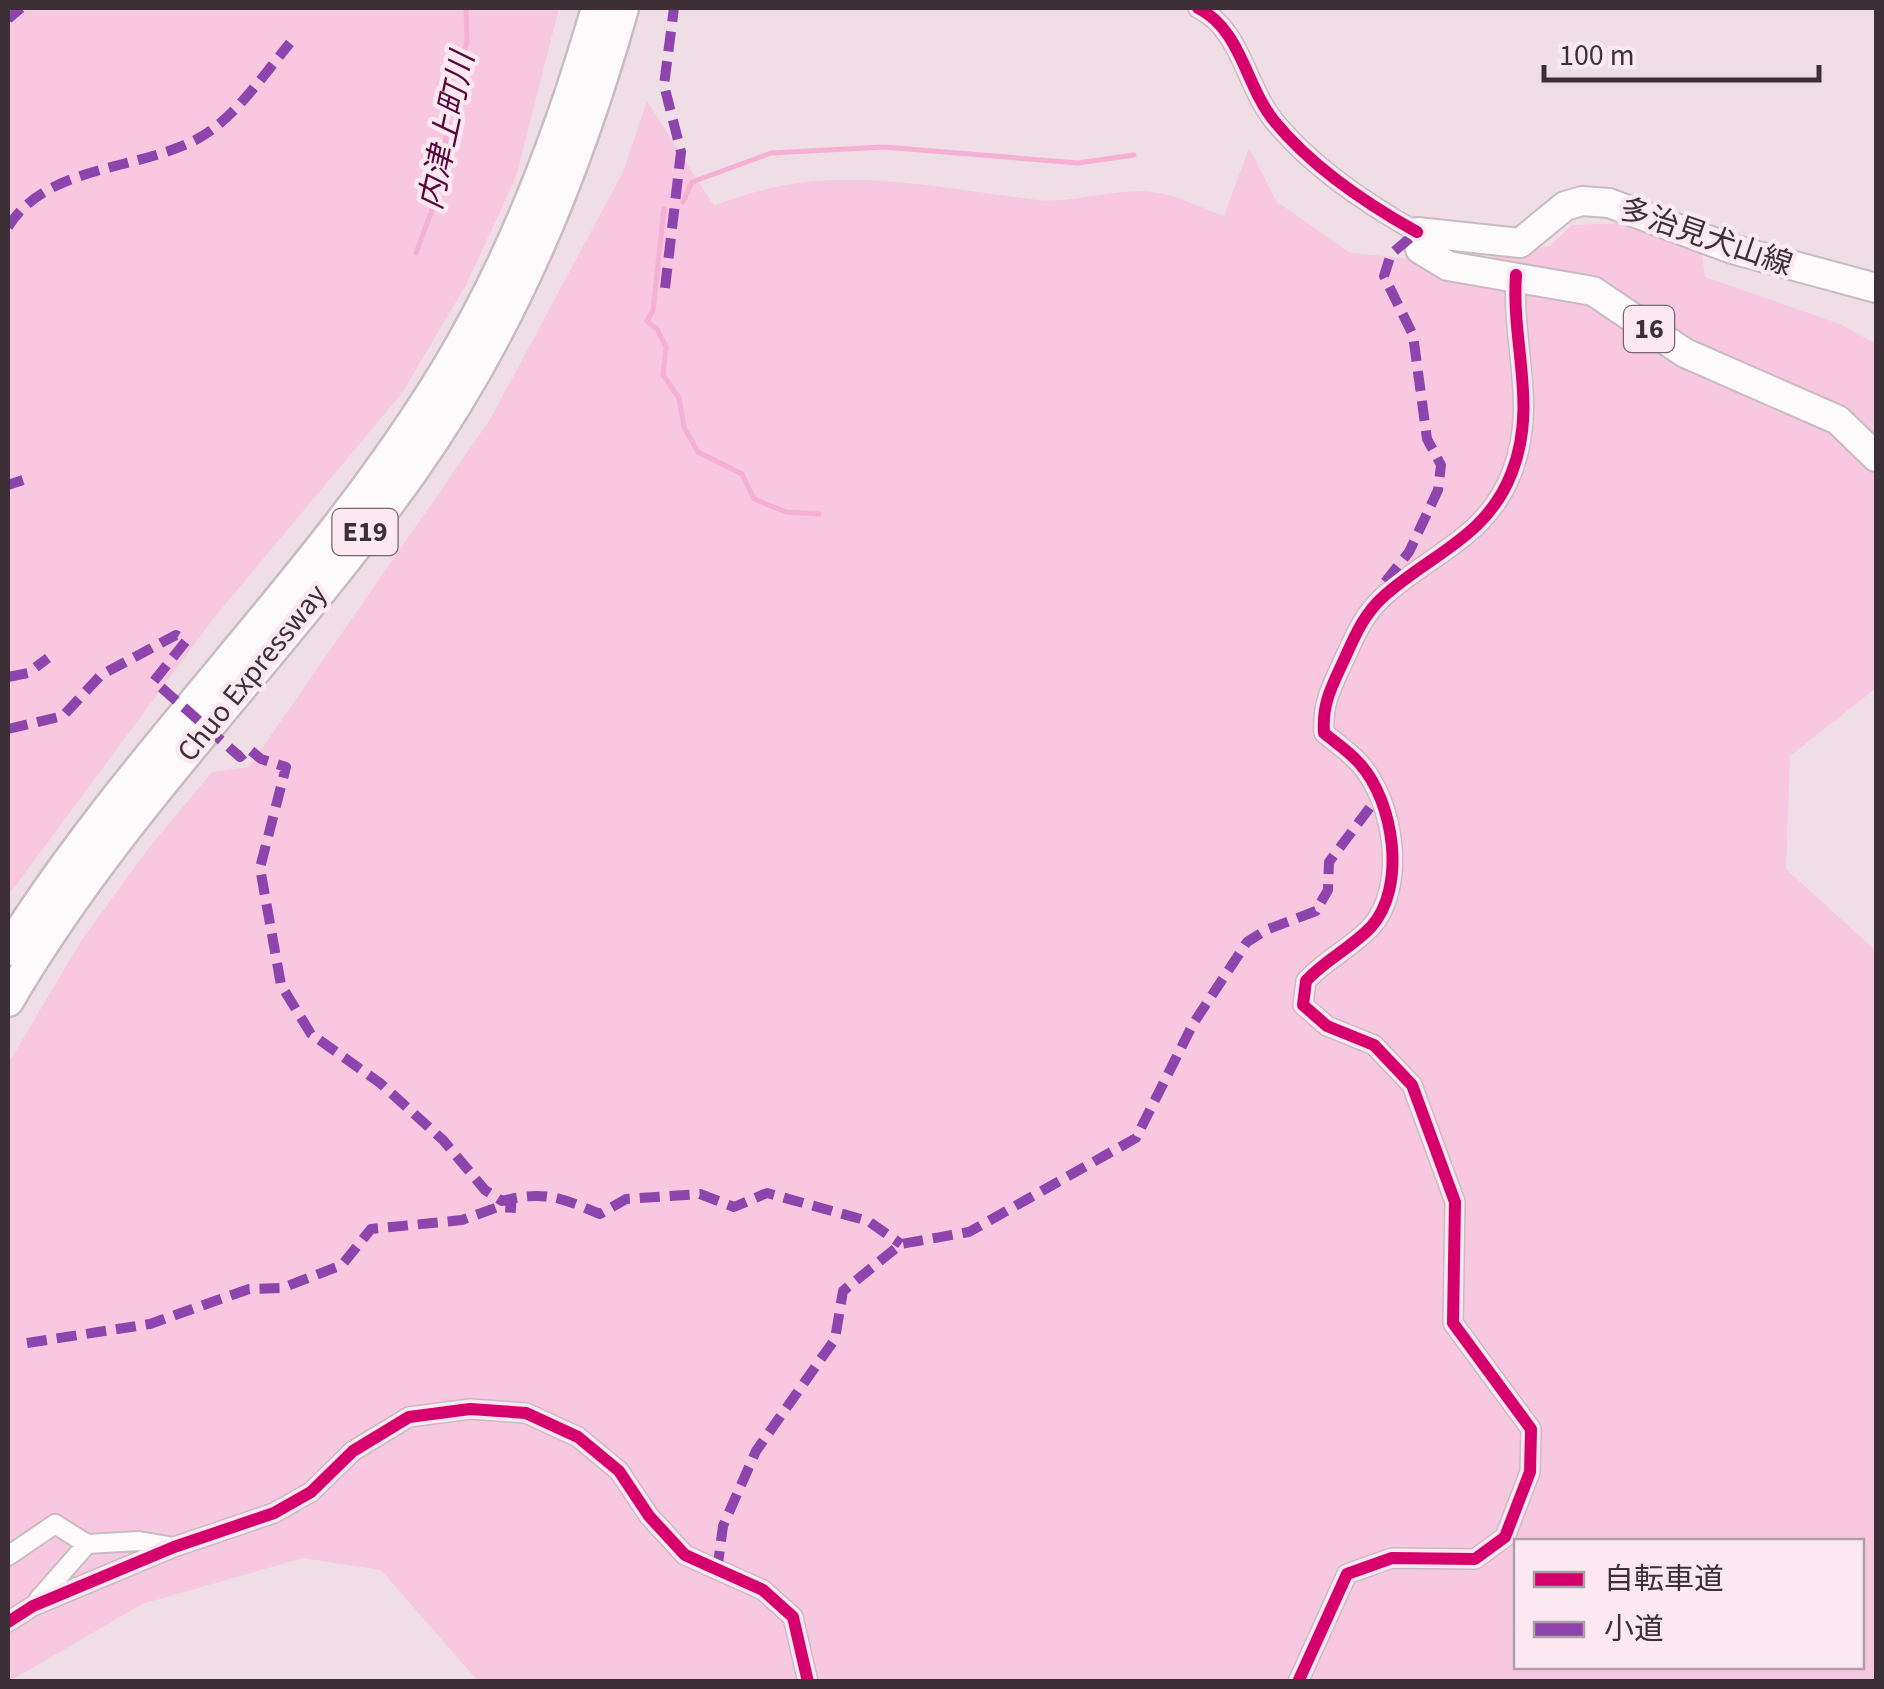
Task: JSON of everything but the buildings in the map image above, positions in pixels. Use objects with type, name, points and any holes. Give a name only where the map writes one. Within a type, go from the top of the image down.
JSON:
[{"type":"highway","name":"Chuo Expressway","points":[[8,950],[100,818],[371,481],[446,370],[494,282],[550,154],[596,8]]},
{"type":"highway","name":"Chuo Expressway","points":[[8,1001],[122,835],[410,475],[459,401],[548,232],[591,123],[623,8]]},
{"type":"main road","name":"多治見犬山線","points":[[1416,232],[1520,244],[1565,206],[1582,201],[1609,203],[1732,250],[1876,288]]},
{"type":"main road","name":"16","points":[[1416,232],[1420,250],[1448,266],[1593,292],[1686,353],[1838,420],[1876,457]]},
{"type":"street","points":[[1198,8],[1213,15],[1237,46],[1256,95],[1276,124],[1367,204],[1416,232]]},
{"type":"street","points":[[1298,1682],[1347,1574],[1392,1558],[1475,1559],[1505,1537],[1530,1472],[1531,1430],[1453,1323],[1455,1202],[1412,1086],[1374,1045],[1327,1026],[1303,1005],[1306,981],[1370,928],[1390,900],[1393,856],[1388,819],[1362,766],[1324,734],[1322,705],[1364,618],[1384,596],[1453,550],[1502,495],[1524,426],[1526,389],[1514,305],[1516,276]]},
{"type":"street","points":[[8,1622],[33,1606],[174,1547],[274,1513],[312,1492],[354,1451],[410,1416],[470,1409],[526,1413],[578,1437],[619,1472],[649,1516],[684,1555],[764,1590],[793,1616],[808,1682]]},
{"type":"street","points":[[8,1556],[54,1524],[86,1544],[139,1541],[174,1547]]},
{"type":"street","points":[[33,1606],[86,1544]]},
{"type":"shaded area","points":[[8,8],[559,8],[516,177],[466,285],[402,393],[213,619],[8,896]]},
{"type":"shaded area","points":[[647,101],[714,206],[797,183],[876,180],[1053,201],[1144,191],[1175,197],[1224,216],[1249,148],[1276,201],[1350,253],[1461,263],[1550,246],[1572,225],[1623,223],[1702,254],[1705,277],[1840,324],[1876,344],[1876,688],[1790,756],[1786,869],[1876,951],[1876,1681],[478,1681],[381,1570],[303,1558],[142,1604],[8,1682],[8,1064],[81,941],[148,849],[212,772],[249,767],[491,418],[623,172]]},
{"type":"waterway","name":"内津上町川","points":[[416,253],[442,183],[451,84],[467,42],[466,8]]},
{"type":"waterway","points":[[683,202],[692,182],[771,153],[884,147],[1078,163],[1134,155]]},
{"type":"waterway","points":[[664,209],[653,310],[647,321],[657,329],[666,347],[663,375],[679,398],[684,427],[698,452],[742,474],[754,499],[786,512],[819,514]]},
{"type":"marked path","points":[[8,19],[21,8]]},
{"type":"marked path","points":[[665,288],[681,152],[664,85],[674,8]]},
{"type":"marked path","points":[[8,227],[25,206],[46,191],[199,138],[248,95],[290,43]]},
{"type":"marked path","points":[[1385,582],[1409,552],[1438,490],[1441,465],[1427,439],[1413,335],[1384,276],[1391,254],[1417,232]]},
{"type":"marked path","points":[[8,485],[23,480]]},
{"type":"marked path","points":[[8,729],[63,716],[101,675],[176,635],[186,641],[154,681],[240,757],[249,749],[261,759],[286,767],[260,868],[281,985],[311,1034],[380,1083],[443,1140],[485,1190],[502,1201],[552,1197],[600,1214],[626,1199],[700,1194],[734,1207],[767,1193],[868,1221],[901,1244]]},
{"type":"marked path","points":[[8,677],[28,673],[48,658]]},
{"type":"marked path","points":[[717,1571],[723,1526],[756,1451],[835,1339],[843,1291],[901,1244],[969,1232],[1136,1138],[1193,1024],[1247,942],[1266,930],[1316,911],[1328,890],[1329,862],[1377,798]]},
{"type":"marked path","points":[[27,1343],[150,1324],[249,1289],[282,1288],[342,1265],[371,1229],[462,1220],[498,1207],[516,1208]]},
{"type":"cycle path","points":[[1198,8],[1213,18],[1234,44],[1265,108],[1290,139],[1341,183],[1417,232]]},
{"type":"cycle path","points":[[1298,1682],[1347,1574],[1392,1558],[1475,1559],[1505,1537],[1530,1472],[1531,1429],[1453,1323],[1455,1202],[1412,1085],[1374,1045],[1327,1026],[1303,1005],[1306,981],[1371,927],[1382,910],[1392,868],[1388,822],[1372,780],[1356,760],[1324,733],[1328,696],[1370,611],[1401,582],[1473,529],[1501,495],[1512,472],[1523,423],[1516,275]]},
{"type":"cycle path","points":[[8,1622],[33,1606],[174,1547],[274,1513],[311,1492],[353,1451],[409,1417],[470,1409],[526,1413],[578,1437],[619,1471],[649,1516],[685,1555],[763,1590],[793,1617],[808,1682]]}]
